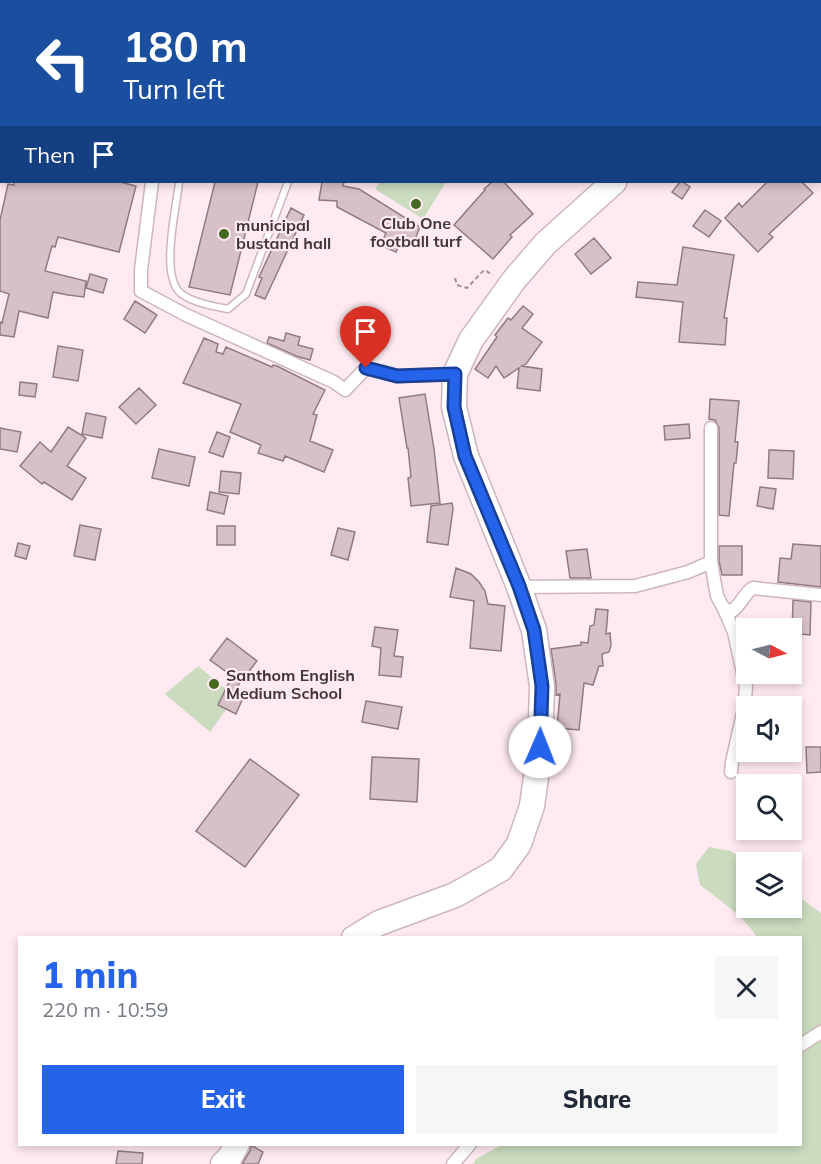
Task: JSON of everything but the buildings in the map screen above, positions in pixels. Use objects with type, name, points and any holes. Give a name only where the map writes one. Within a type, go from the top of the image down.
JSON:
[{"type":"highway","points":[[357,936],[379,923],[455,895],[501,869],[519,844],[532,806],[540,747],[542,686],[534,630],[519,586],[465,456],[454,407],[455,374],[471,340],[514,279],[545,244],[613,183]]},
{"type":"highway","points":[[223,1164],[236,1146]]},
{"type":"street","points":[[152,183],[141,270],[141,291],[186,315],[334,382],[345,390],[366,368],[397,376],[455,374]]},
{"type":"street","points":[[711,428],[711,562],[717,596],[734,632],[746,687],[744,709],[731,771]]},
{"type":"street","points":[[519,586],[635,586],[688,572],[711,562]]},
{"type":"street","points":[[724,609],[732,611],[739,606],[753,588],[821,595]]},
{"type":"street","points":[[802,1044],[821,1032]]},
{"type":"street","points":[[453,1164],[468,1146]]},
{"type":"lane","points":[[179,183],[170,252],[171,279],[181,294],[201,303],[228,309],[246,294],[288,183]]},
{"type":"path","points":[[454,278],[457,285],[467,288],[484,270],[492,275],[514,279]]},
{"type":"green space","name":"Club One football turf","points":[[379,183],[445,183],[423,219],[375,189]]},
{"type":"green space","points":[[198,666],[235,697],[210,732],[165,694]]},
{"type":"green space","points":[[709,847],[736,854],[736,913],[700,885],[696,864]]},
{"type":"green space","points":[[802,899],[821,913],[821,1164],[473,1164],[476,1159],[499,1146],[802,1146],[802,936],[756,936],[741,918],[802,918]]},
{"type":"place","name":"Club One football turf","points":[[416,204]]},
{"type":"place","name":"municipal bustand hall","points":[[224,234]]},
{"type":"place","name":"Santhom English Medium School","points":[[214,684]]},
{"type":"route","points":[[366,368],[397,376],[455,374],[454,407],[465,456],[519,586],[534,630],[542,686],[540,747]]}]
